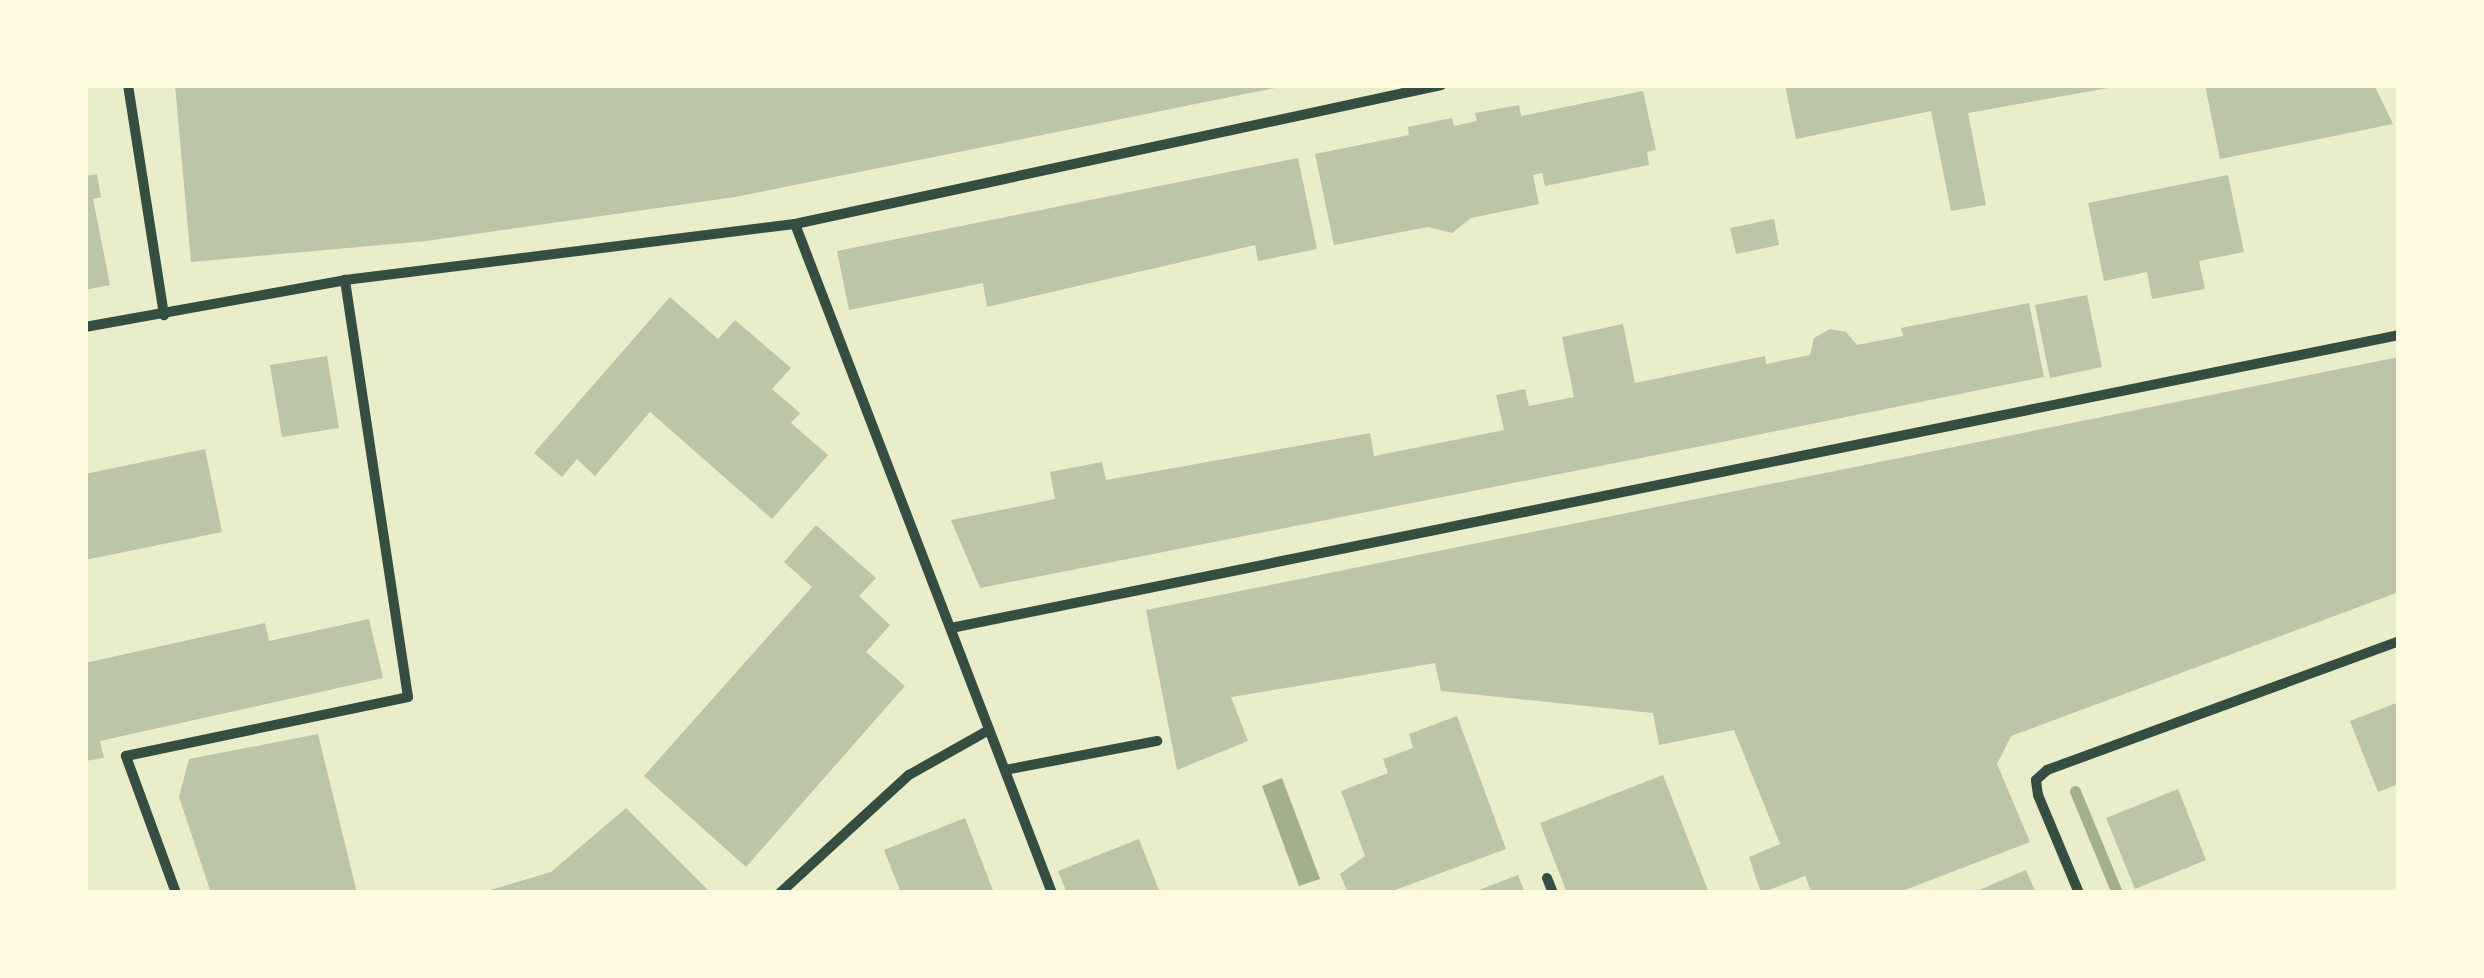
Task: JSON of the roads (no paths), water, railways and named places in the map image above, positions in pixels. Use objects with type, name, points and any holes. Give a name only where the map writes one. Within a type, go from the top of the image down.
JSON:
[{"type":"street","points":[[128,85],[164,315]]},
{"type":"street","points":[[85,327],[345,280],[795,224],[1441,85]]},
{"type":"street","points":[[795,224],[1052,893]]},
{"type":"street","points":[[176,893],[126,756],[408,697],[345,280]]},
{"type":"street","points":[[950,628],[2399,335]]},
{"type":"street","points":[[2078,893],[2036,780],[2047,770],[2399,641]]},
{"type":"street","points":[[780,893],[910,774],[989,730]]},
{"type":"street","points":[[1004,770],[1156,742]]},
{"type":"street","points":[[1547,878],[1553,893]]},
{"type":"waterway","points":[[2075,791],[2117,893]]}]
